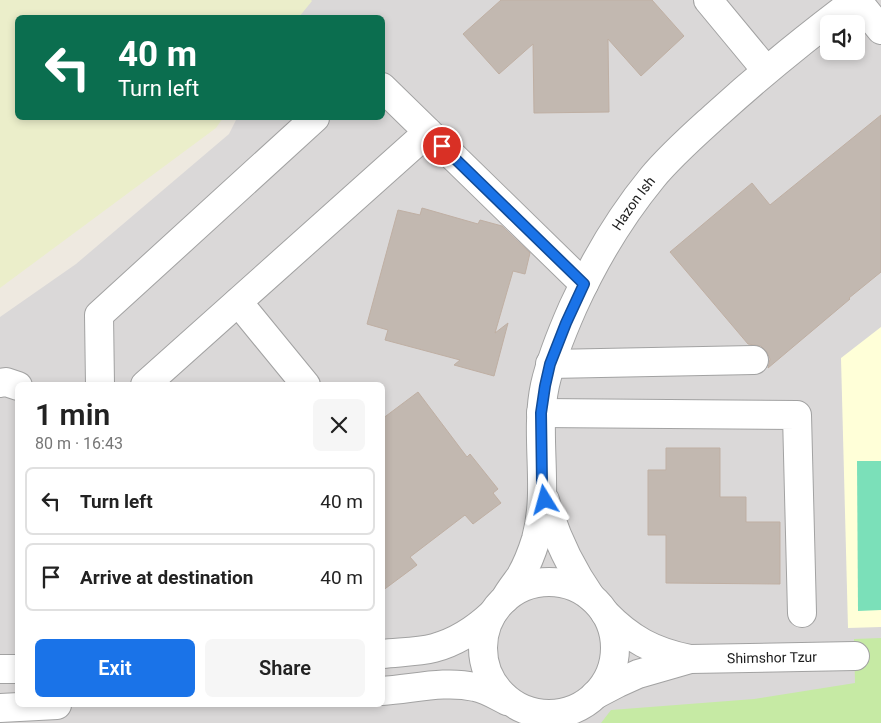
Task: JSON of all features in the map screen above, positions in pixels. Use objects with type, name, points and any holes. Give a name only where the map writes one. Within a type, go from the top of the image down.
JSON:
[{"type":"street","points":[[708,0],[766,70]]},
{"type":"street","points":[[844,4],[881,30]]},
{"type":"street","name":"Hazon Ish","points":[[499,607],[519,578],[533,549],[541,512],[541,413],[545,386],[550,364],[584,284],[624,215],[653,177],[689,139],[844,4]]},
{"type":"street","points":[[385,90],[584,284]]},
{"type":"street","points":[[100,382],[99,315],[313,120]]},
{"type":"street","points":[[148,382],[428,132]]},
{"type":"street","points":[[238,302],[304,382]]},
{"type":"street","points":[[550,364],[754,360]]},
{"type":"street","points":[[0,383],[6,382],[15,385]]},
{"type":"street","points":[[541,413],[797,415],[802,613]]},
{"type":"street","name":"Hazon Ish","points":[[542,484],[549,514],[559,541],[577,577],[598,605]]},
{"type":"street","points":[[385,654],[433,648],[446,644],[475,628],[514,592],[533,584],[548,582],[574,587],[598,605],[613,632],[614,642],[613,663],[600,690],[588,700],[564,712],[534,712],[478,687],[461,684],[444,684],[385,691]]},
{"type":"street","name":"Shimshor Tzur","points":[[598,605],[623,630],[640,642],[669,655],[690,659],[855,656]]},
{"type":"street","points":[[499,607],[488,623],[483,642],[485,664],[493,683],[506,698],[515,704]]},
{"type":"street","name":"Shimshor Tzur","points":[[588,700],[638,674],[690,659]]},
{"type":"street","points":[[0,669],[15,669]]},
{"type":"street","points":[[0,708],[19,707]]},
{"type":"shaded area","points":[[0,0],[312,1],[301,15],[15,15],[15,120],[222,120],[216,128],[0,288]]},
{"type":"shaded area","points":[[292,0],[881,0],[881,723],[0,723],[0,317],[76,264],[229,134],[236,120],[385,120],[385,15],[284,15]]},
{"type":"shaded area","points":[[881,327],[881,627],[848,628],[841,358]]},
{"type":"green space","points":[[857,461],[881,461],[881,610],[858,611]]},
{"type":"green space","points":[[881,638],[881,723],[601,723],[611,710],[754,699],[855,683],[854,639]]},
{"type":"building","points":[[501,0],[652,0],[684,36],[641,76],[608,39],[609,112],[534,113],[533,44],[499,74],[463,34]]},
{"type":"building","points":[[881,115],[881,272],[768,368],[770,359],[767,352],[761,346],[748,344],[670,252],[752,183],[770,205]]},
{"type":"building","points":[[422,208],[478,224],[480,220],[502,226],[530,253],[525,274],[513,271],[495,333],[508,323],[494,376],[454,365],[460,360],[385,340],[388,330],[367,324],[398,210],[420,215]]},
{"type":"building","points":[[418,392],[467,457],[470,454],[498,489],[493,493],[501,503],[473,524],[465,515],[410,557],[417,565],[385,589],[385,417]]},
{"type":"building","points":[[666,448],[720,448],[720,497],[746,497],[746,522],[780,522],[780,584],[666,583],[666,535],[648,535],[648,470],[666,470]]},
{"type":"route","points":[[442,146],[584,284],[550,364],[545,386],[541,413],[542,484],[545,500]]}]
